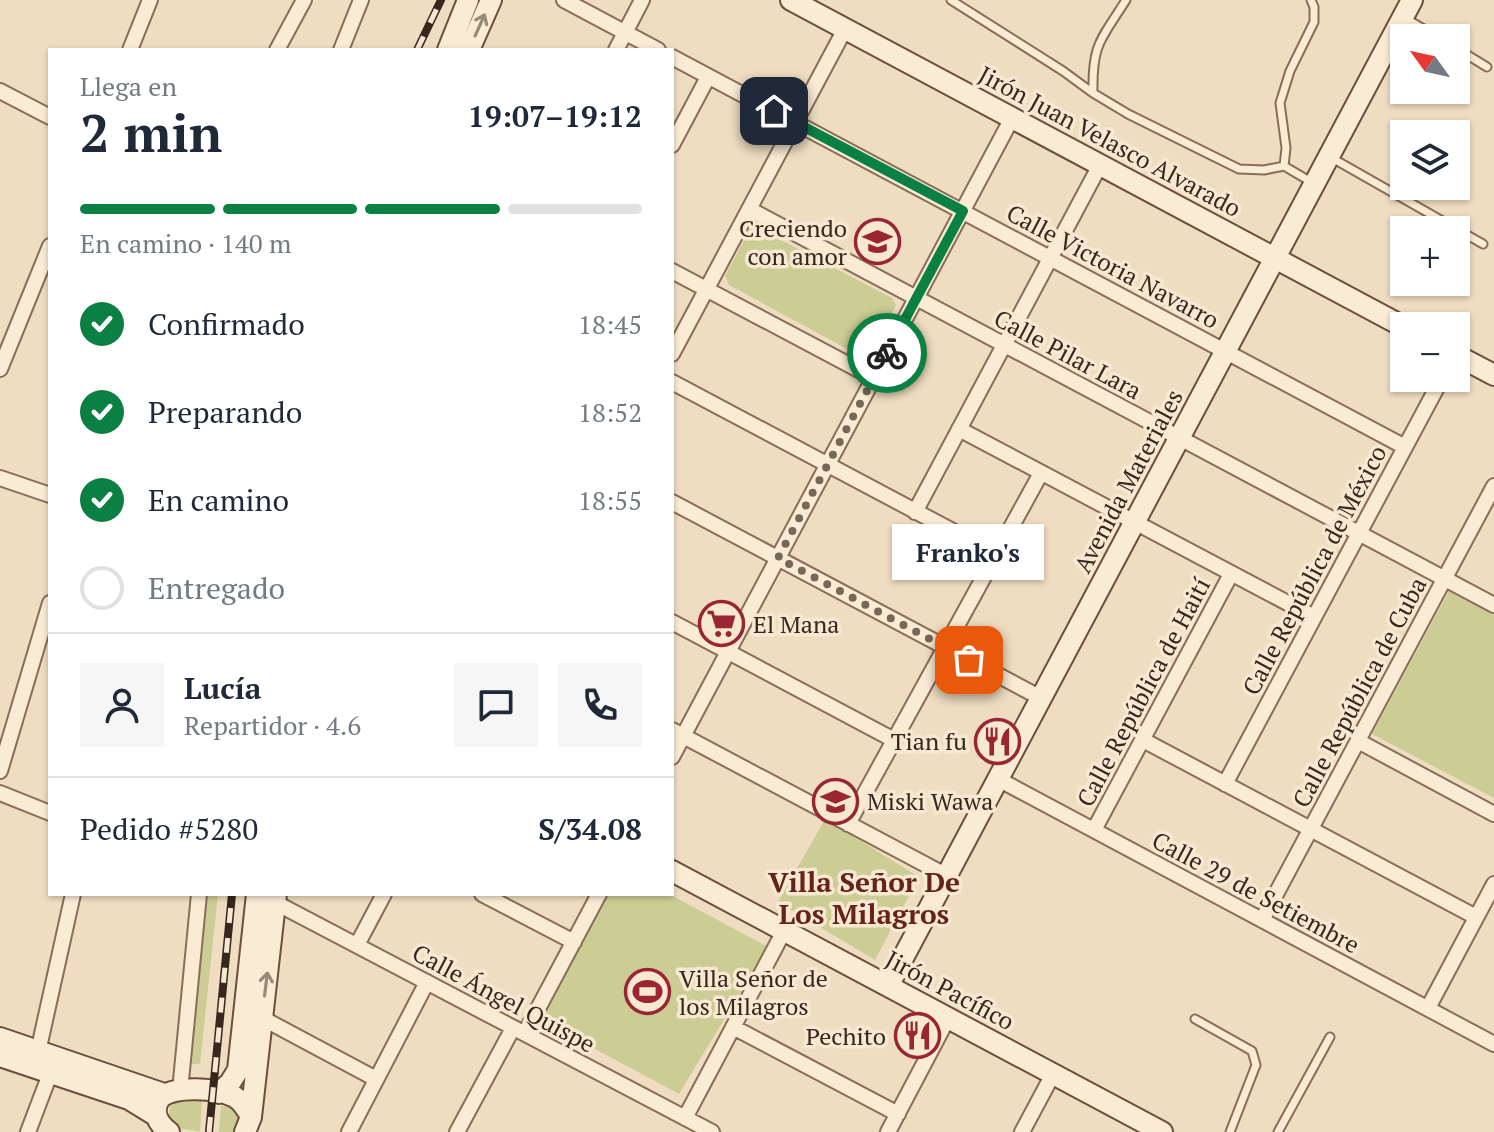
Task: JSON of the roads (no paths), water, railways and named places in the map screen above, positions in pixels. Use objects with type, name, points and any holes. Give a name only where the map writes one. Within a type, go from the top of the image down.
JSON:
[{"type":"street","points":[[131,48],[150,0]]},
{"type":"street","points":[[278,48],[304,0]]},
{"type":"street","points":[[342,48],[361,0]]},
{"type":"street","points":[[449,48],[468,0]]},
{"type":"street","points":[[470,48],[491,0]]},
{"type":"street","points":[[564,0],[654,48]]},
{"type":"street","points":[[617,48],[642,0]]},
{"type":"street","name":"Jirón Juan Velasco Alvarado","points":[[791,0],[1390,320]]},
{"type":"street","name":"Avenida Materiales","points":[[888,986],[1408,8]]},
{"type":"street","points":[[674,350],[845,29]]},
{"type":"street","name":"Calle Victoria Navarro","points":[[674,58],[1405,447]]},
{"type":"street","points":[[674,141],[708,77]]},
{"type":"street","points":[[0,91],[48,116]]},
{"type":"street","points":[[947,876],[678,733],[728,651],[1012,118]]},
{"type":"street","points":[[915,512],[1100,165]]},
{"type":"street","name":"Calle Pilar Lara","points":[[749,209],[1494,605]]},
{"type":"street","points":[[0,369],[48,251]]},
{"type":"street","points":[[674,272],[874,378]]},
{"type":"street","points":[[1470,362],[1494,375]]},
{"type":"street","points":[[674,383],[996,554]]},
{"type":"street","name":"Calle República de México","points":[[1225,784],[1434,392]]},
{"type":"street","points":[[959,429],[1314,617]]},
{"type":"street","points":[[848,824],[1041,473]]},
{"type":"street","points":[[0,478],[48,494]]},
{"type":"street","name":"Calle República de Cuba","points":[[1262,920],[1493,489]]},
{"type":"street","points":[[674,503],[1041,698]]},
{"type":"street","name":"Calle República de Haití","points":[[1094,830],[1231,574]]},
{"type":"street","points":[[0,771],[48,610]]},
{"type":"street","points":[[674,623],[894,740]]},
{"type":"street","points":[[1143,740],[1476,917]]},
{"type":"street","points":[[1358,741],[1494,814]]},
{"type":"street","name":"Calle 29 de Setiembre","points":[[998,779],[1494,1044]]},
{"type":"street","points":[[0,793],[48,812]]},
{"type":"street","name":"Jirón Pacífico","points":[[674,872],[1162,1132]]},
{"type":"street","points":[[1428,1008],[1494,884]]},
{"type":"street","points":[[28,1132],[48,1061],[73,896]]},
{"type":"street","points":[[157,1125],[156,1103],[172,1092],[199,896]]},
{"type":"street","points":[[357,945],[383,896]]},
{"type":"street","points":[[486,896],[574,942]]},
{"type":"street","points":[[457,1132],[574,942],[598,896]]},
{"type":"street","points":[[219,1093],[247,1071],[262,1018],[270,897]]},
{"type":"street","points":[[248,1124],[247,1071],[270,897]]},
{"type":"street","name":"Calle Ángel Quispe","points":[[270,897],[712,1132]]},
{"type":"street","points":[[685,1118],[784,931]]},
{"type":"street","points":[[349,1132],[427,982]]},
{"type":"street","points":[[262,1018],[376,1079]]},
{"type":"street","points":[[888,1132],[948,1018]]},
{"type":"street","points":[[733,1027],[898,1114]]},
{"type":"street","points":[[0,1038],[129,1099],[157,1125]]},
{"type":"street","points":[[0,1056],[48,1061],[172,1092],[219,1093],[242,1102],[248,1124]]},
{"type":"street","points":[[1022,1132],[1053,1074]]},
{"type":"lane","points":[[951,0],[1128,114],[1239,169],[1264,170],[1284,166],[1315,184]]},
{"type":"lane","points":[[1093,93],[1093,64],[1099,40],[1126,0]]},
{"type":"lane","points":[[1284,166],[1286,137],[1280,103],[1290,71],[1314,22],[1311,0]]},
{"type":"lane","points":[[1408,8],[1425,24]]},
{"type":"lane","points":[[1470,57],[1487,67]]},
{"type":"lane","points":[[1330,157],[1483,244]]},
{"type":"lane","points":[[1195,1019],[1252,1051],[1254,1057],[1256,1065],[1230,1132]]},
{"type":"lane","points":[[1278,1132],[1330,1037]]},
{"type":"railway","points":[[418,48],[441,0]]},
{"type":"railway","points":[[209,1132],[232,896]]},
{"type":"place","name":"Creciendo con amor","points":[[878,242]]},
{"type":"place","name":"El Mana","points":[[722,624]]},
{"type":"place","name":"Franko's","points":[[969,660]]},
{"type":"place","name":"Tian fu","points":[[998,741]]},
{"type":"place","name":"Miski Wawa","points":[[836,801]]},
{"type":"place","name":"Villa Señor de los Milagros","points":[[648,992]]},
{"type":"place","name":"Pechito","points":[[917,1036]]},
{"type":"district","name":"Villa Señor De Los Milagros","points":[[864,897]]}]
